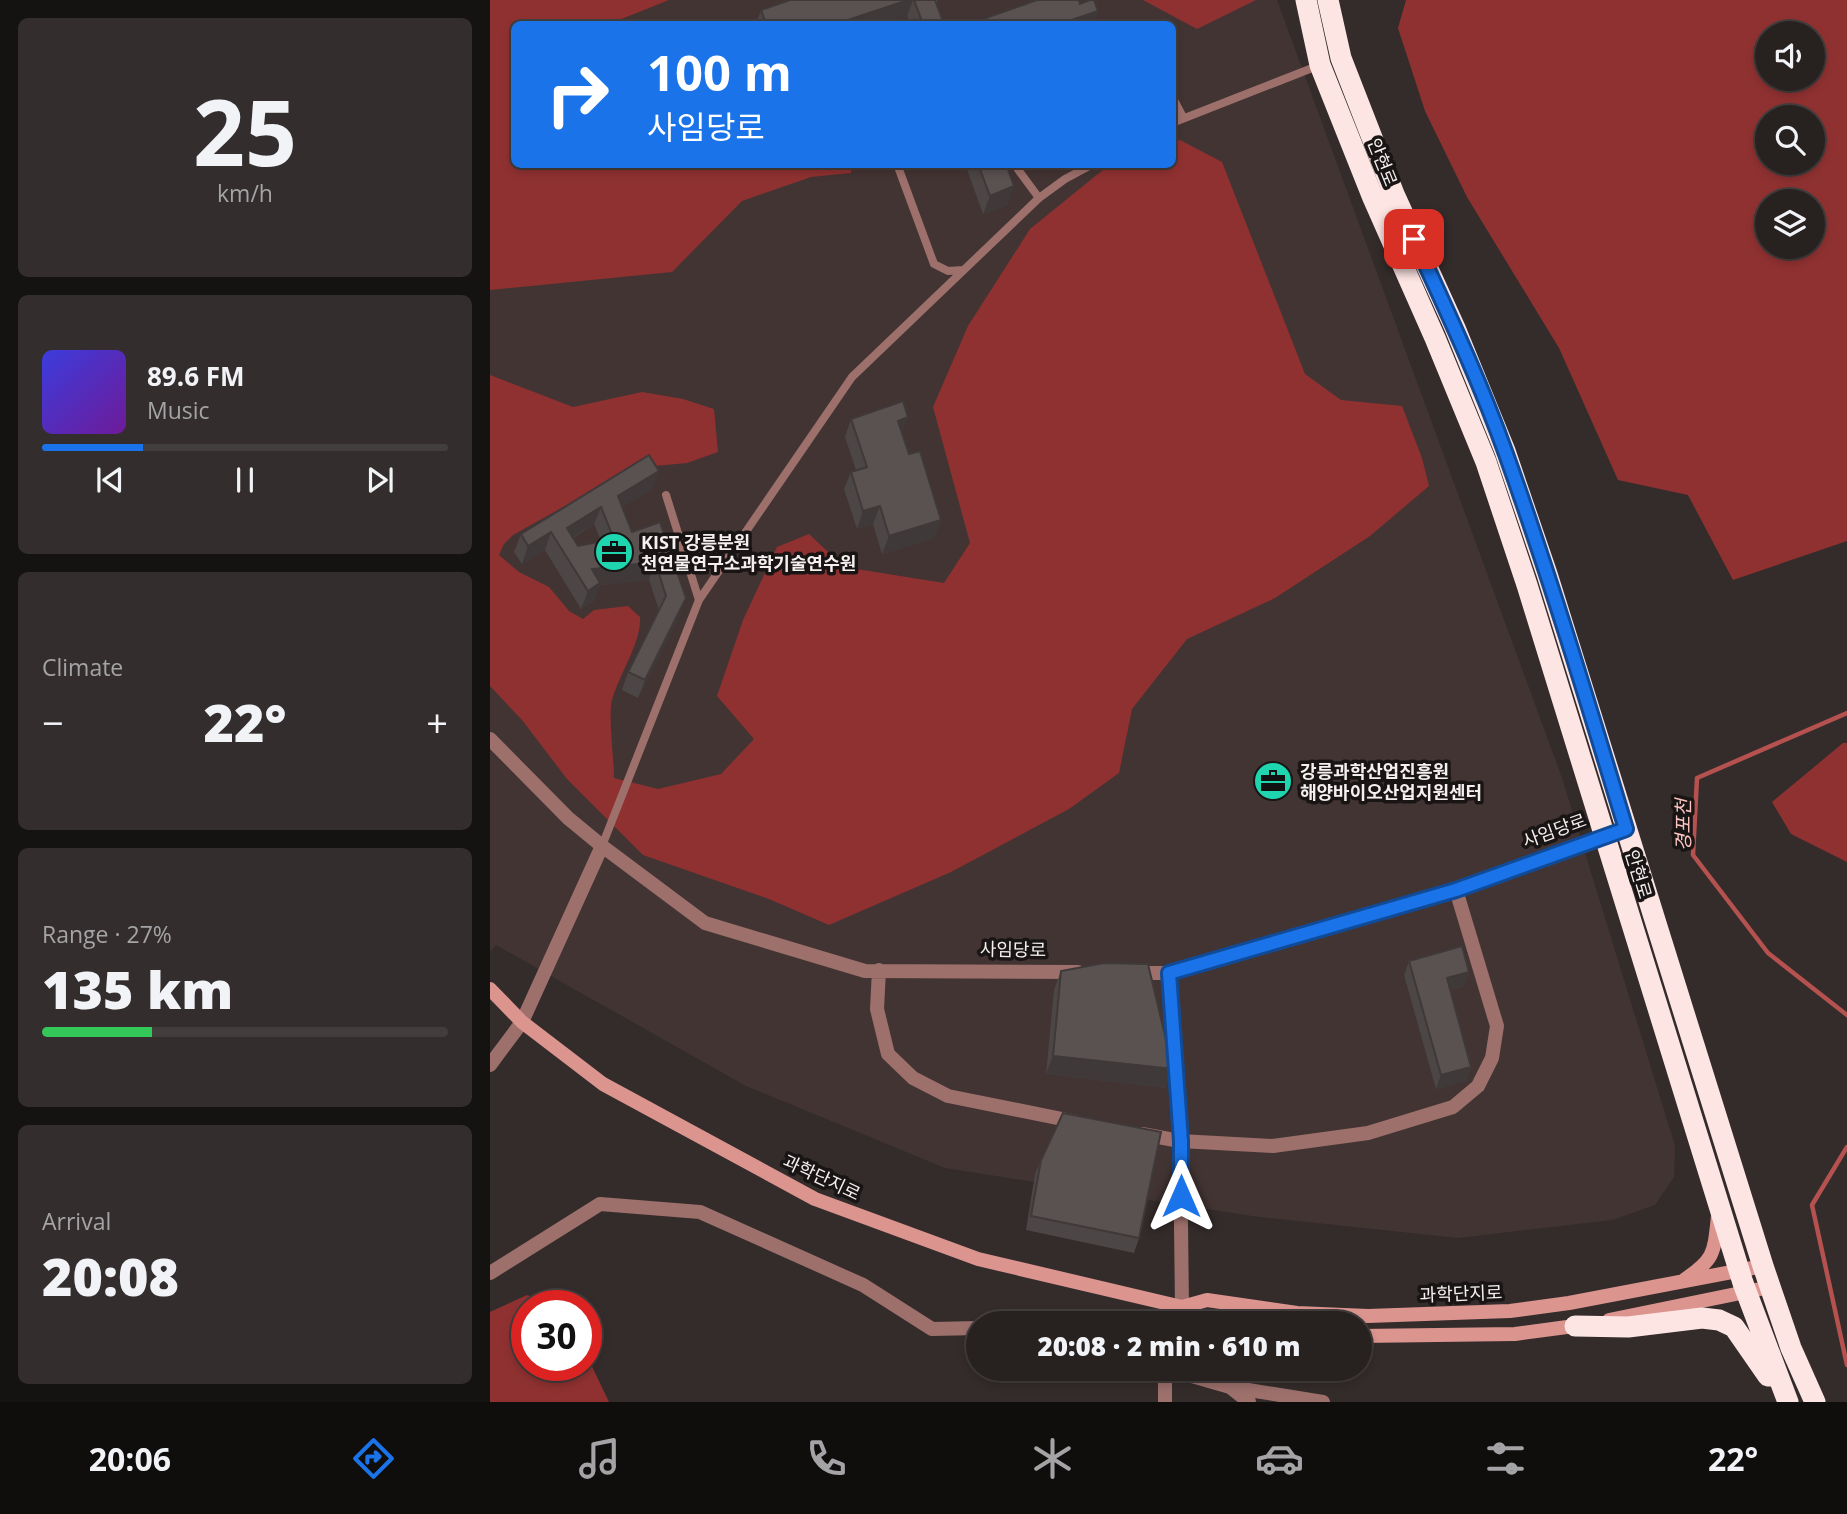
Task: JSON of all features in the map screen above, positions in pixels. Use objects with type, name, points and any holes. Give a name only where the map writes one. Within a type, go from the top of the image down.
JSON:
[{"type":"highway","name":"안현로","points":[[1306,0],[1320,65],[1373,198],[1486,462],[1527,584],[1747,1293]]},
{"type":"highway","name":"안현로","points":[[1328,0],[1341,58],[1394,194],[1455,328],[1505,451],[1547,574],[1770,1287]]},
{"type":"highway","points":[[1604,836],[1626,829]]},
{"type":"highway","points":[[1770,1287],[1790,1348],[1815,1402]]},
{"type":"highway","points":[[1747,1293],[1785,1402]]},
{"type":"highway","points":[[1575,1326],[1628,1327],[1702,1318],[1719,1320],[1734,1327],[1785,1402]]},
{"type":"street","points":[[1320,65],[1341,58]]},
{"type":"street","points":[[490,739],[568,818],[602,846],[522,1021],[490,1065]]},
{"type":"street","name":"사임당로","points":[[1114,973],[1169,973],[1456,890],[1604,836]]},
{"type":"street","name":"사임당로","points":[[602,846],[705,923],[865,971],[1086,972]]},
{"type":"street","points":[[1126,1131],[1181,1141],[1273,1146],[1368,1133],[1453,1107],[1478,1086],[1492,1058],[1497,1026],[1456,890]]},
{"type":"street","points":[[880,970],[877,1009],[888,1054],[912,1078],[948,1096],[1086,1123]]},
{"type":"street","points":[[1169,973],[1181,1141],[1182,1307]]},
{"type":"street","name":"과학단지로","points":[[490,989],[522,1021],[603,1084],[815,1199],[978,1259],[1190,1311]]},
{"type":"street","points":[[1678,1283],[1709,1261],[1715,1247],[1719,1204]]},
{"type":"street","points":[[490,1273],[600,1205],[700,1212],[863,1285],[932,1329],[966,1328]]},
{"type":"street","name":"과학단지로","points":[[1182,1307],[1207,1300],[1297,1313],[1368,1316],[1510,1311],[1569,1303],[1763,1266]]},
{"type":"street","points":[[1372,1336],[1515,1334],[1575,1326],[1770,1287]]},
{"type":"street","points":[[1164,1381],[1165,1402]]},
{"type":"street","points":[[1208,1381],[1323,1402]]},
{"type":"street","points":[[1230,1387],[1231,1381]]},
{"type":"street","points":[[1230,1387],[1248,1402]]},
{"type":"lane","points":[[1176,120],[1320,65]]},
{"type":"lane","points":[[1176,104],[1183,117]]},
{"type":"lane","points":[[898,168],[934,264],[948,271],[963,270]]},
{"type":"lane","points":[[1017,168],[1038,198]]},
{"type":"lane","points":[[602,846],[699,600],[852,377],[1038,198],[1086,168]]},
{"type":"lane","points":[[666,495],[699,600]]},
{"type":"shaded area","points":[[490,0],[1277,0],[1562,778],[1675,1146],[1674,1177],[1655,1205],[1612,1220],[1458,1238],[1252,1216],[945,1168],[746,1086],[496,945],[490,952]]},
{"type":"shaded area","points":[[490,0],[669,0],[618,21],[511,21],[511,168],[852,168],[851,173],[811,177],[742,201],[672,272],[490,290]]},
{"type":"shaded area","points":[[1143,0],[1256,0],[1197,29]]},
{"type":"shaded area","points":[[1406,0],[1847,0],[1847,541],[1733,580],[1688,495],[1618,480],[1559,348],[1467,197],[1425,111],[1398,28]]},
{"type":"shaded area","points":[[1180,140],[1222,162],[1305,374],[1341,400],[1402,406],[1422,458],[1429,486],[1370,536],[1275,598],[1187,639],[1132,709],[1119,773],[1069,809],[951,872],[829,925],[769,899],[643,855],[567,779],[522,720],[490,686],[490,375],[573,407],[642,392],[683,399],[714,409],[718,452],[687,463],[644,467],[513,535],[504,544],[499,555],[519,572],[549,587],[569,611],[583,619],[594,610],[628,606],[640,617],[634,647],[612,700],[614,778],[658,789],[721,774],[754,739],[717,696],[743,620],[777,547],[809,534],[844,567],[944,583],[970,543],[933,407],[968,326],[1030,229],[1105,168],[1176,168],[1176,141]]},
{"type":"shaded area","points":[[1843,743],[1847,743],[1847,862],[1791,834],[1772,802]]},
{"type":"shaded area","points":[[511,1302],[511,1381],[599,1381],[609,1402],[490,1402],[490,1312]]},
{"type":"building","points":[[790,0],[908,0],[845,21],[765,21],[761,10]]},
{"type":"building","points":[[914,0],[935,0],[943,21],[922,21]]},
{"type":"building","points":[[1037,0],[1079,0],[1080,4],[1094,0],[1098,11],[1069,21],[980,20]]},
{"type":"building","points":[[980,168],[1007,168],[1014,186],[990,196]]},
{"type":"building","points":[[903,401],[908,417],[898,421],[909,454],[920,451],[941,520],[889,536],[880,506],[863,511],[851,472],[867,467],[851,419]]},
{"type":"building","points":[[649,455],[659,471],[618,496],[632,532],[660,522],[686,598],[645,680],[628,672],[666,596],[655,562],[592,569],[600,583],[588,591],[551,532],[528,546],[521,534]],"holes":[[[601,507],[614,539],[578,546],[567,528]]]},
{"type":"building","points":[[1462,946],[1469,972],[1447,978],[1471,1067],[1441,1075],[1409,961]]},
{"type":"building","points":[[1104,963],[1148,964],[1173,1069],[1053,1056],[1061,971]]},
{"type":"building","points":[[1063,1113],[1161,1132],[1139,1238],[1031,1216],[1041,1160]]},
{"type":"waterway","name":"경포천","points":[[1847,713],[1697,778],[1693,855],[1768,953],[1847,1015]]},
{"type":"waterway","name":"경포천","points":[[1847,1147],[1812,1205],[1847,1365]]},
{"type":"place","name":"KIST 강릉분원 천연물연구소과학기술연수원","points":[[614,552]]},
{"type":"place","name":"강릉과학산업진흥원 해양바이오산업지원센터","points":[[1273,781]]},
{"type":"route","points":[[1181,1196],[1181,1141],[1169,973],[1456,890],[1626,829],[1547,574],[1505,451],[1455,328],[1414,239]]}]
